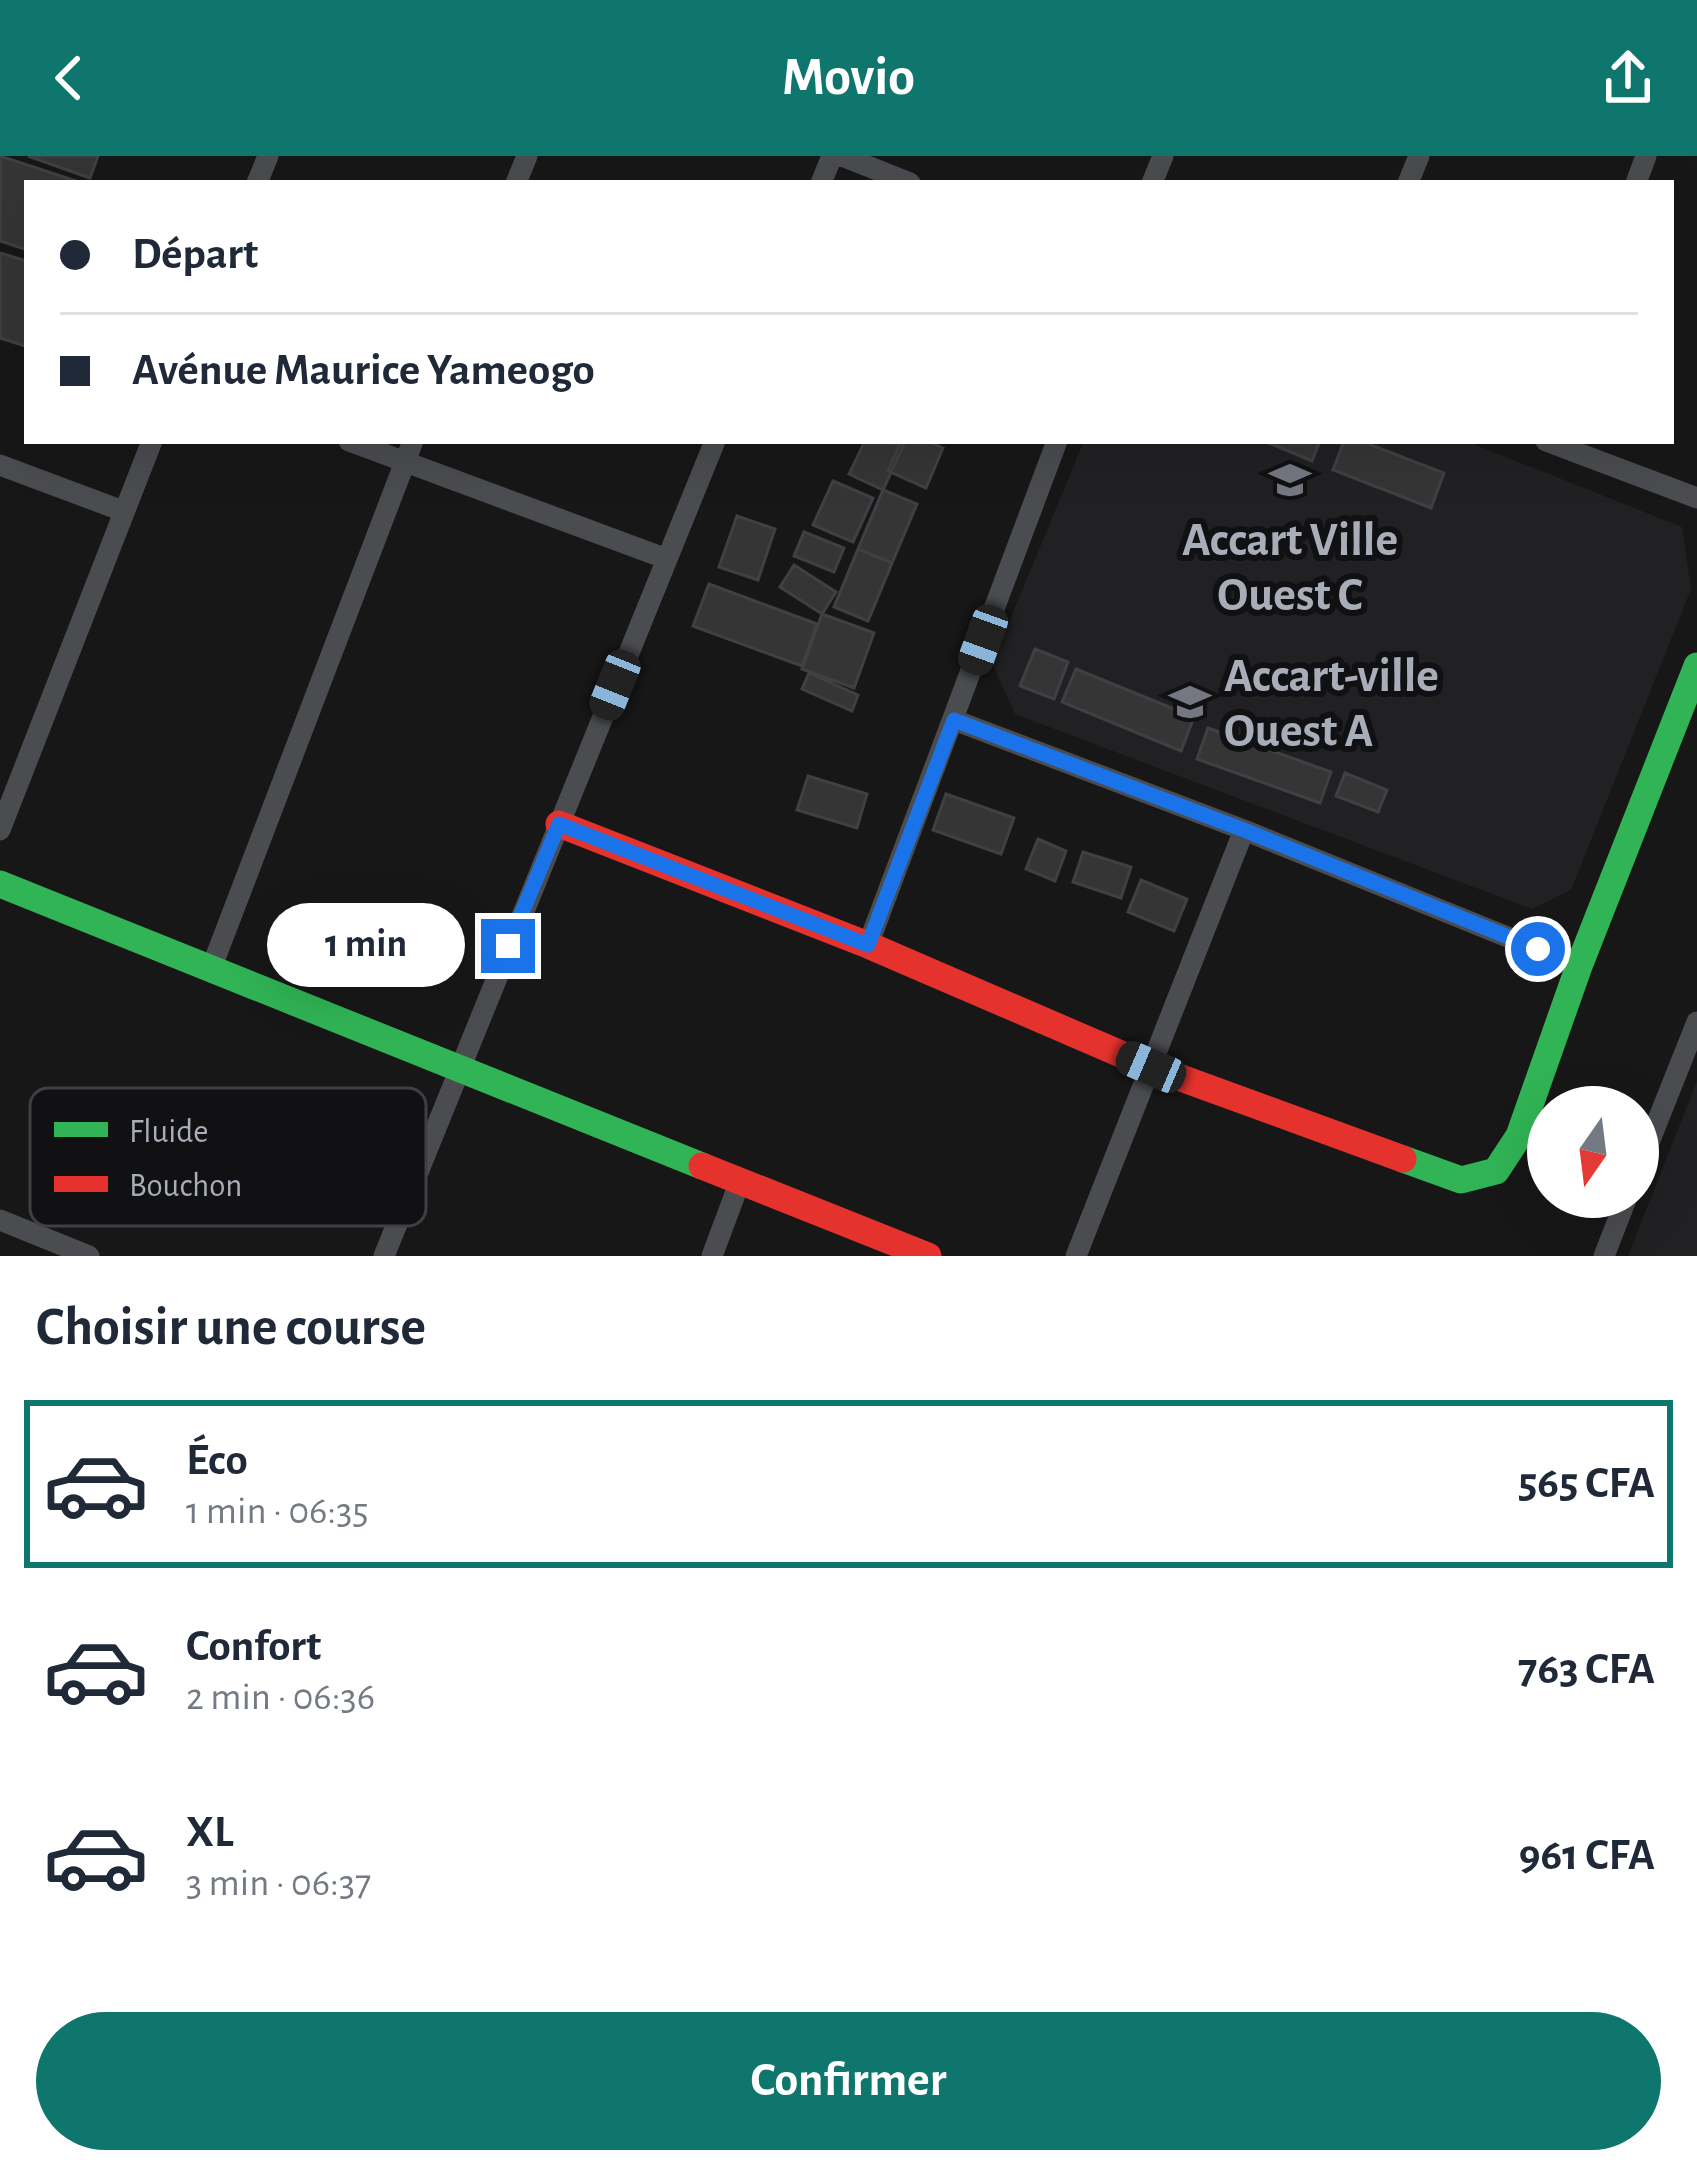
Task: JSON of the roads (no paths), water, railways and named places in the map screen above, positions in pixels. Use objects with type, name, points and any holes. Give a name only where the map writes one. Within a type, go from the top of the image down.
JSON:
[{"type":"street","points":[[842,156],[902,180]]},
{"type":"street","points":[[0,830],[151,444]]},
{"type":"street","points":[[365,444],[408,452],[667,559]]},
{"type":"street","points":[[426,1149],[714,444]]},
{"type":"street","points":[[868,945],[1056,444]]},
{"type":"street","points":[[1554,444],[1697,498]]},
{"type":"street","points":[[211,969],[408,452]]},
{"type":"street","points":[[0,465],[122,511]]},
{"type":"street","points":[[559,824],[868,945],[1151,1067],[1461,1180],[1496,1171],[1520,1136],[1579,966],[1697,666]]},
{"type":"street","points":[[954,720],[1244,830],[1579,966]]},
{"type":"street","points":[[1076,1256],[1244,830]]},
{"type":"street","points":[[0,884],[928,1256]]},
{"type":"street","points":[[1659,1118],[1697,1022]]},
{"type":"street","points":[[712,1256],[740,1180]]},
{"type":"street","points":[[1604,1256],[1619,1218]]},
{"type":"street","points":[[0,1220],[89,1256]]},
{"type":"street","points":[[384,1256],[396,1226]]},
{"type":"place","name":"Accart Ville Ouest C","points":[[1290,480]]},
{"type":"place","name":"Accart-ville Ouest A","points":[[1190,702]]}]
